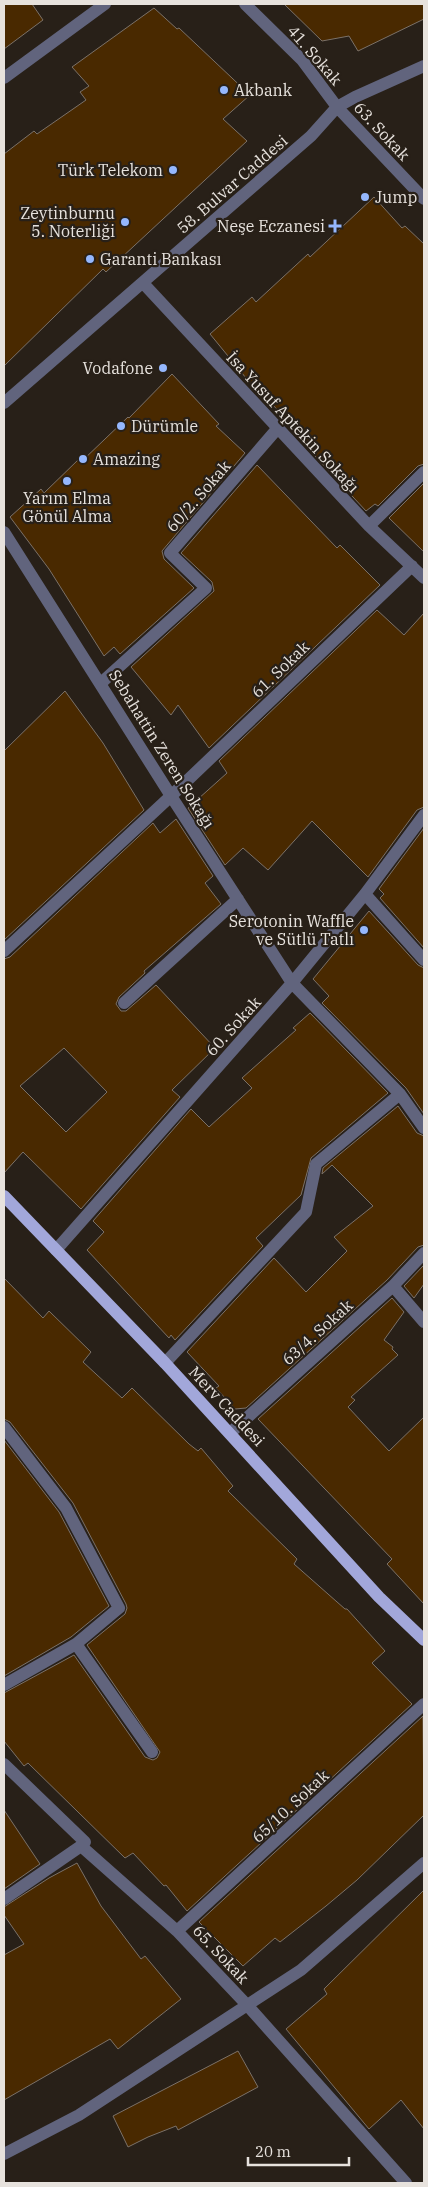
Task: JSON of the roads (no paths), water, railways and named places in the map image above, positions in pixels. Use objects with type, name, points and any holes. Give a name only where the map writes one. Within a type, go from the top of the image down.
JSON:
[{"type":"main road","name":"Merv Caddesi","points":[[6,1203],[56,1250],[165,1362],[379,1597],[424,1639]]},
{"type":"street","points":[[4,78],[105,4]]},
{"type":"street","name":"41. Sokak","points":[[244,4],[302,60],[338,107]]},
{"type":"street","name":"58. Bulvar Caddesi","points":[[4,403],[311,136],[338,107],[355,97],[424,66]]},
{"type":"street","name":"63. Sokak","points":[[338,107],[424,199]]},
{"type":"street","name":"İsa Yusuf Aptekin Sokağı","points":[[143,283],[277,429],[370,526],[424,578]]},
{"type":"street","name":"60/2. Sokak","points":[[101,682],[206,588],[170,553],[277,429]]},
{"type":"street","points":[[370,526],[424,472]]},
{"type":"street","name":"Sebahattin Zeren Sokağı","points":[[4,532],[292,983],[400,1094],[424,1128]]},
{"type":"street","name":"61. Sokak","points":[[4,951],[171,796],[412,566]]},
{"type":"street","name":"60. Sokak","points":[[56,1250],[292,983],[365,894],[424,815]]},
{"type":"street","points":[[365,894],[424,960]]},
{"type":"street","points":[[124,1003],[238,899]]},
{"type":"street","points":[[165,1362],[306,1212],[316,1164],[400,1094]]},
{"type":"street","name":"63/4. Sokak","points":[[230,1433],[393,1286],[424,1253]]},
{"type":"street","points":[[393,1286],[424,1322]]},
{"type":"street","points":[[4,1428],[66,1508],[119,1608],[76,1644],[4,1685]]},
{"type":"street","points":[[76,1644],[152,1752]]},
{"type":"street","name":"65/10. Sokak","points":[[177,1931],[424,1704]]},
{"type":"street","name":"65. Sokak","points":[[4,1764],[85,1842],[81,1846],[177,1931],[247,2005],[406,2183]]},
{"type":"street","points":[[4,1899],[81,1846]]},
{"type":"street","points":[[4,2154],[79,2115],[301,1970],[424,1863]]},
{"type":"place","name":"Akbank","points":[[224,90]]},
{"type":"place","name":"Türk Telekom","points":[[173,170]]},
{"type":"place","name":"Jump","points":[[365,197]]},
{"type":"place","name":"Zeytinburnu 5. Noterliği","points":[[125,222]]},
{"type":"place","name":"Neşe Eczanesi","points":[[335,226]]},
{"type":"place","name":"Garanti Bankası","points":[[90,259]]},
{"type":"place","name":"Vodafone","points":[[163,368]]},
{"type":"place","name":"Dürümle","points":[[121,426]]},
{"type":"place","name":"Amazing","points":[[83,459]]},
{"type":"place","name":"Yarım Elma Gönül Alma","points":[[67,481]]},
{"type":"place","name":"Serotonin Waffle ve Sütlü Tatlı","points":[[364,930]]}]
